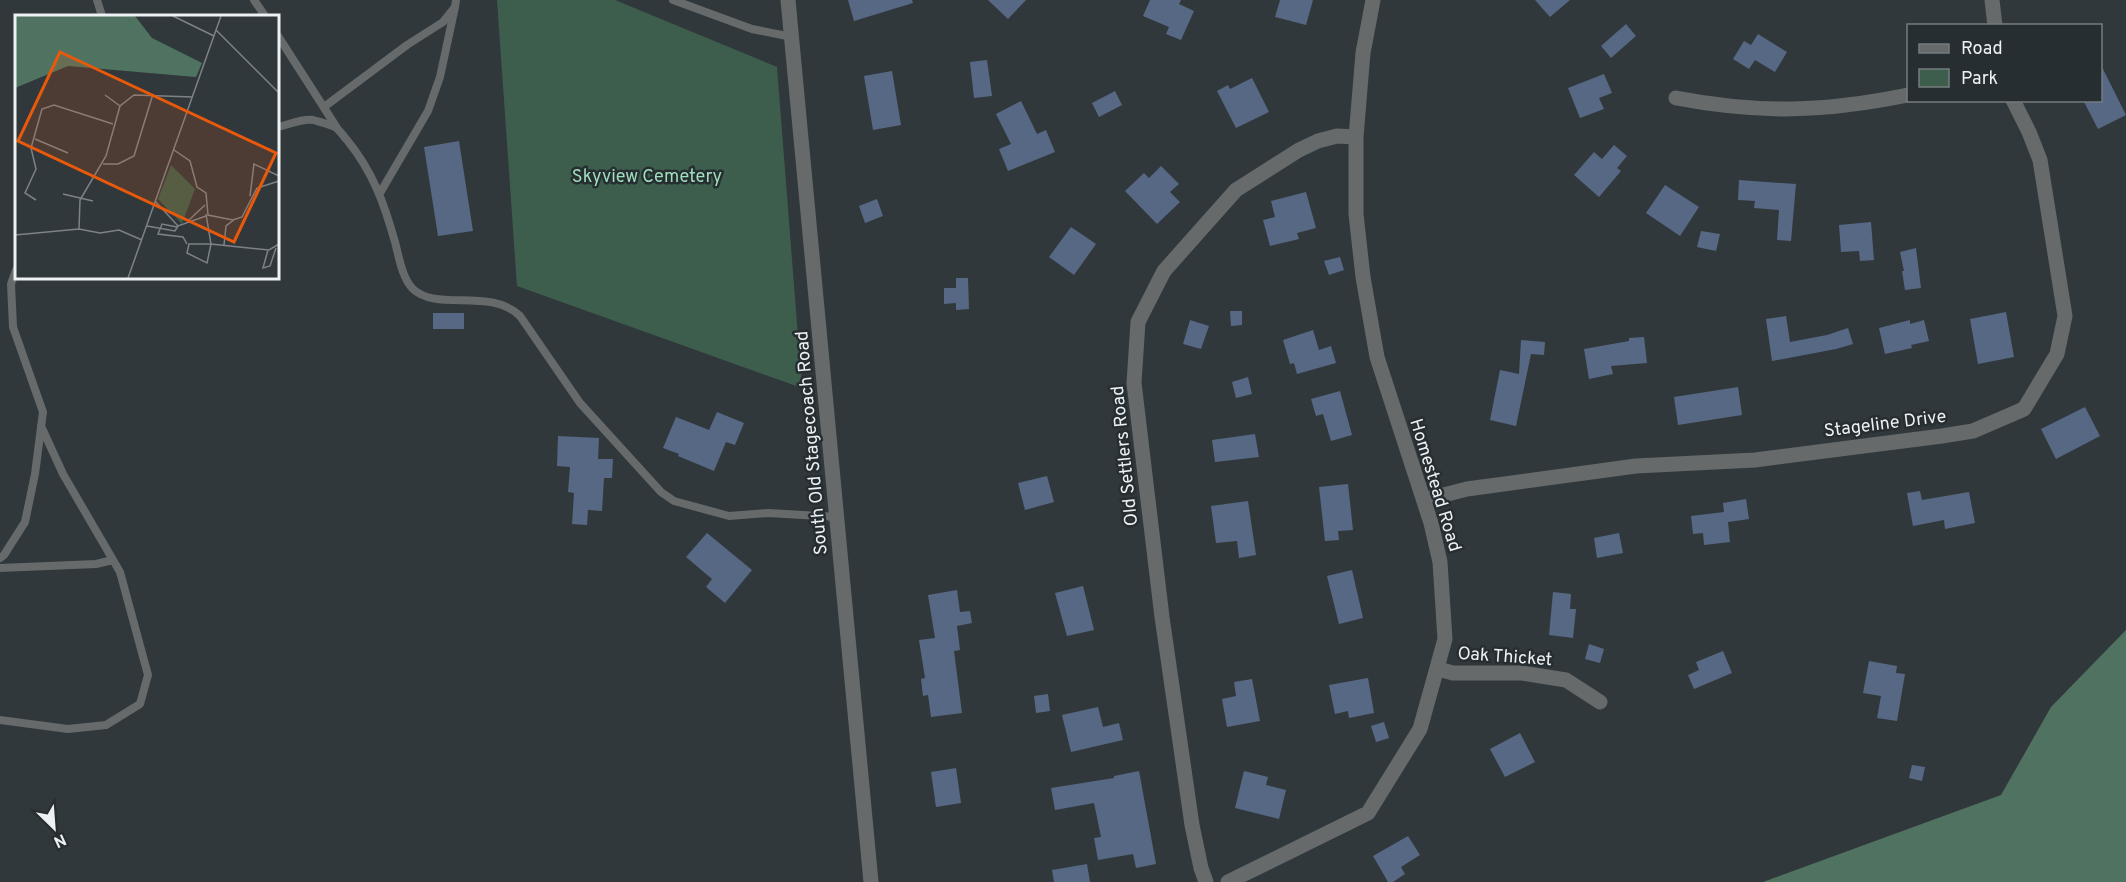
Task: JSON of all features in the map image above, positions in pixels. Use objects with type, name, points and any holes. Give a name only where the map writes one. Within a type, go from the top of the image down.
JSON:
[{"type":"street","name":"South Old Stagecoach Road","points":[[788,0],[871,882]]},
{"type":"street","name":"Homestead Road","points":[[1228,882],[1368,813],[1420,729],[1445,639],[1440,562],[1424,500],[1377,357],[1363,277],[1356,214],[1356,137],[1363,53],[1373,0]]},
{"type":"street","points":[[1992,0],[1995,24]]},
{"type":"street","points":[[1676,98],[1751,109],[1798,110],[1845,106],[1907,95]]},
{"type":"street","name":"Stageline Drive","points":[[1424,500],[1467,489],[1636,466],[1755,460],[1942,436],[1973,431],[2024,409],[2057,354],[2065,316],[2040,160],[2030,132],[2014,102]]},
{"type":"street","name":"Old Settlers Road","points":[[1206,882],[1192,825],[1162,617],[1134,383],[1138,322],[1164,272],[1236,190],[1299,150],[1318,141],[1337,136],[1356,137]]},
{"type":"street","name":"Oak Thicket","points":[[1438,669],[1453,673],[1522,673],[1566,680],[1600,702]]},
{"type":"lane","points":[[97,0],[102,15]]},
{"type":"lane","points":[[254,0],[264,15]]},
{"type":"lane","points":[[673,0],[752,29],[792,37]]},
{"type":"lane","points":[[324,107],[407,45],[443,22],[455,3]]},
{"type":"lane","points":[[380,193],[428,111],[440,77],[455,3]]},
{"type":"lane","points":[[279,38],[336,128],[362,159],[380,193],[402,269],[412,288],[429,297],[490,301],[514,309],[580,403],[661,492],[674,501],[729,516],[768,513],[837,517]]},
{"type":"lane","points":[[279,127],[310,120],[336,128]]},
{"type":"lane","points":[[0,558],[25,522],[35,474],[43,412],[13,327],[11,284],[15,273]]},
{"type":"lane","points":[[0,720],[68,729],[106,725],[140,704],[148,675],[120,572],[63,474],[41,426]]},
{"type":"lane","points":[[0,568],[96,564],[113,560]]},
{"type":"green space","name":"Skyview Cemetery","points":[[497,0],[615,0],[777,67],[802,388],[517,286]]},
{"type":"green space","points":[[2126,630],[2126,882],[1763,882],[2001,795],[2051,707]]},
{"type":"building","points":[[848,0],[912,0],[913,3],[854,21]]},
{"type":"building","points":[[988,0],[1026,0],[1008,19]]},
{"type":"building","points":[[1150,0],[1181,0],[1179,4],[1194,11],[1181,40],[1166,34],[1169,27],[1143,16]]},
{"type":"building","points":[[1280,0],[1313,0],[1306,25],[1275,17]]},
{"type":"building","points":[[1535,0],[1570,0],[1550,17]]},
{"type":"building","points":[[1626,24],[1636,36],[1611,58],[1601,46]]},
{"type":"building","points":[[1758,34],[1787,52],[1775,72],[1755,60],[1749,69],[1733,59],[1744,41],[1751,45]]},
{"type":"building","points":[[987,60],[992,96],[974,98],[970,62]]},
{"type":"building","points":[[2102,67],[2126,115],[2098,129],[2084,102],[2102,102]]},
{"type":"building","points":[[892,71],[901,125],[873,130],[864,76]]},
{"type":"building","points":[[1604,74],[1612,93],[1599,98],[1604,109],[1580,118],[1568,88]]},
{"type":"building","points":[[1252,78],[1269,112],[1236,128],[1217,91],[1228,85],[1230,89]]},
{"type":"building","points":[[1115,91],[1122,105],[1099,117],[1092,103]]},
{"type":"building","points":[[1021,101],[1037,134],[1046,130],[1055,152],[1008,171],[999,149],[1011,144],[996,114]]},
{"type":"building","points":[[459,141],[473,231],[438,236],[424,147]]},
{"type":"building","points":[[1614,145],[1627,156],[1617,168],[1621,171],[1599,197],[1574,175],[1594,152],[1602,159]]},
{"type":"building","points":[[1161,166],[1179,184],[1170,192],[1180,202],[1157,224],[1125,191],[1144,173],[1149,178]]},
{"type":"building","points":[[1739,180],[1796,184],[1791,241],[1777,240],[1779,210],[1754,208],[1755,201],[1738,200]]},
{"type":"building","points":[[1665,185],[1699,207],[1680,236],[1646,213]]},
{"type":"building","points":[[1306,192],[1316,228],[1297,233],[1299,239],[1270,246],[1263,220],[1275,217],[1271,201]]},
{"type":"building","points":[[877,199],[883,216],[865,223],[859,206]]},
{"type":"building","points":[[1871,222],[1874,260],[1860,261],[1859,251],[1841,252],[1839,225]]},
{"type":"building","points":[[1071,227],[1096,244],[1074,275],[1049,257]]},
{"type":"building","points":[[1701,231],[1720,234],[1716,251],[1697,247]]},
{"type":"building","points":[[1916,248],[1921,288],[1905,290],[1900,252]]},
{"type":"building","points":[[1340,257],[1344,270],[1329,275],[1324,261]]},
{"type":"building","points":[[956,278],[968,278],[969,309],[956,310],[956,303],[944,304],[944,288],[956,288]]},
{"type":"building","points":[[1230,311],[1242,311],[1242,325],[1231,326]]},
{"type":"building","points":[[2006,312],[2014,357],[1978,364],[1970,319]]},
{"type":"building","points":[[433,313],[464,313],[464,329],[433,329]]},
{"type":"building","points":[[1786,316],[1790,342],[1827,335],[1848,328],[1853,344],[1772,361],[1766,319]]},
{"type":"building","points":[[1190,320],[1209,326],[1201,349],[1183,344]]},
{"type":"building","points":[[1910,320],[1910,324],[1924,320],[1929,341],[1911,345],[1912,348],[1885,354],[1879,328]]},
{"type":"building","points":[[1313,330],[1319,350],[1331,346],[1336,363],[1297,374],[1294,363],[1290,364],[1283,340]]},
{"type":"building","points":[[1644,337],[1647,363],[1611,366],[1613,374],[1589,379],[1584,349],[1629,341],[1629,338]]},
{"type":"building","points":[[1521,340],[1545,342],[1544,355],[1531,354],[1516,426],[1490,420],[1500,370],[1519,374]]},
{"type":"building","points":[[1248,377],[1252,394],[1236,398],[1232,382]]},
{"type":"building","points":[[1738,387],[1742,415],[1678,425],[1674,397]]},
{"type":"building","points":[[1340,391],[1352,435],[1331,441],[1323,414],[1316,416],[1311,399]]},
{"type":"building","points":[[2085,407],[2100,436],[2056,459],[2041,429]]},
{"type":"building","points":[[717,412],[744,423],[735,445],[726,442],[714,471],[663,448],[676,417],[709,430]]},
{"type":"building","points":[[1255,434],[1259,457],[1215,462],[1212,440]]},
{"type":"building","points":[[558,436],[599,438],[598,459],[613,459],[612,478],[604,478],[602,511],[588,510],[587,525],[572,524],[574,493],[568,492],[570,467],[557,466]]},
{"type":"building","points":[[1047,476],[1054,502],[1025,510],[1018,483]]},
{"type":"building","points":[[1348,484],[1353,530],[1338,531],[1339,540],[1325,541],[1319,487]]},
{"type":"building","points":[[1920,491],[1922,500],[1969,492],[1975,523],[1945,529],[1944,520],[1913,526],[1907,493]]},
{"type":"building","points":[[1746,499],[1749,519],[1728,522],[1730,542],[1704,545],[1703,533],[1693,534],[1691,516],[1724,512],[1723,503]]},
{"type":"building","points":[[1248,501],[1256,555],[1239,558],[1237,541],[1216,543],[1211,506]]},
{"type":"building","points":[[707,533],[752,570],[725,603],[706,587],[712,579],[686,557]]},
{"type":"building","points":[[1619,533],[1623,553],[1597,558],[1594,538]]},
{"type":"building","points":[[1352,570],[1363,618],[1339,624],[1327,576]]},
{"type":"building","points":[[1083,586],[1094,630],[1067,636],[1055,593]]},
{"type":"building","points":[[957,590],[960,612],[970,611],[972,623],[957,626],[960,650],[954,651],[962,713],[931,717],[928,695],[923,696],[921,679],[925,678],[919,640],[935,638],[928,595]]},
{"type":"building","points":[[1553,592],[1571,594],[1570,609],[1576,609],[1573,638],[1549,635]]},
{"type":"building","points":[[1589,644],[1604,649],[1600,663],[1585,659]]},
{"type":"building","points":[[1723,651],[1732,673],[1694,689],[1688,675],[1699,670],[1696,662]]},
{"type":"building","points":[[1869,661],[1897,666],[1896,673],[1905,674],[1897,721],[1877,718],[1881,696],[1863,693]]},
{"type":"building","points":[[1368,678],[1374,713],[1349,718],[1348,711],[1335,714],[1329,685]]},
{"type":"building","points":[[1252,679],[1260,721],[1227,727],[1222,699],[1236,696],[1234,682]]},
{"type":"building","points":[[1048,694],[1050,711],[1036,713],[1034,696]]},
{"type":"building","points":[[1098,707],[1103,727],[1119,723],[1123,740],[1071,752],[1062,715]]},
{"type":"building","points":[[1384,722],[1389,738],[1376,742],[1371,726]]},
{"type":"building","points":[[1520,733],[1535,762],[1505,777],[1490,749]]},
{"type":"building","points":[[1912,765],[1925,767],[1922,781],[1909,778]]},
{"type":"building","points":[[956,768],[961,803],[936,807],[931,772]]},
{"type":"building","points":[[1139,771],[1156,864],[1136,868],[1133,854],[1098,860],[1094,838],[1101,837],[1094,803],[1055,810],[1051,788],[1114,778],[1114,776]]},
{"type":"building","points":[[1244,771],[1268,777],[1266,785],[1286,790],[1279,819],[1235,808]]},
{"type":"building","points":[[1408,836],[1420,855],[1401,867],[1405,874],[1393,882],[1388,882],[1373,856]]},
{"type":"building","points":[[1087,864],[1090,882],[1054,882],[1052,870]]}]
